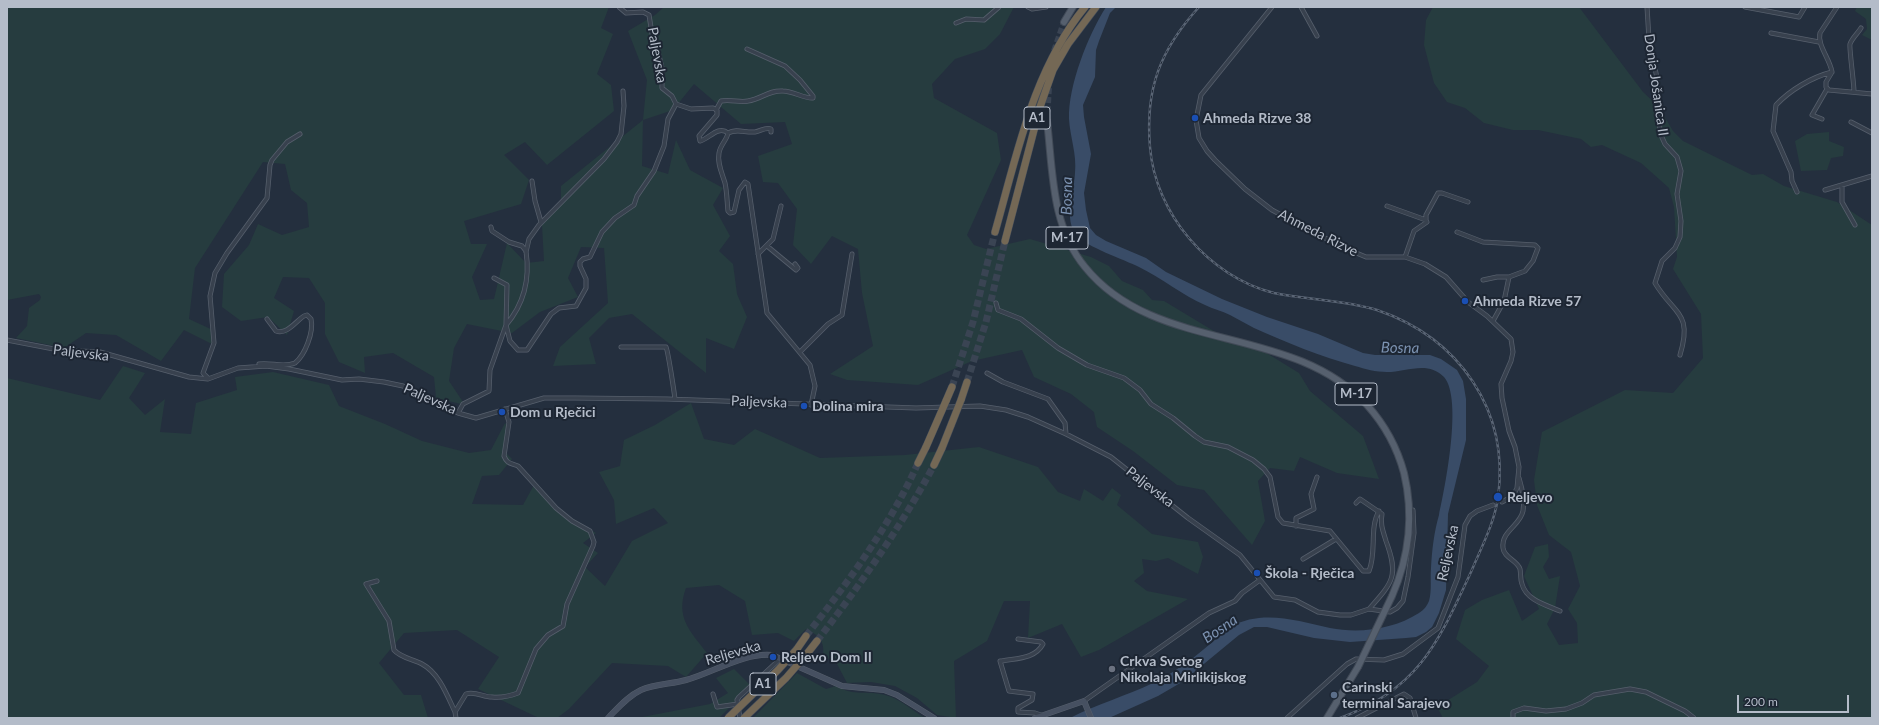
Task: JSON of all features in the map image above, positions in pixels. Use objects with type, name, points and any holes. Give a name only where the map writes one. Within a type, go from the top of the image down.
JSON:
[{"type":"highway","name":"A1","points":[[995,232],[1022,138],[1048,64],[1064,34],[1085,7]]},
{"type":"highway","name":"A1","points":[[1005,242],[1040,107],[1053,70],[1068,44],[1096,7]]},
{"type":"highway","points":[[934,465],[967,382]]},
{"type":"highway","points":[[918,463],[952,387]]},
{"type":"highway","name":"A1","points":[[728,718],[778,670],[806,636]]},
{"type":"highway","name":"A1","points":[[744,718],[786,678],[817,641]]},
{"type":"main road","points":[[1064,22],[1073,7]]},
{"type":"main road","name":"M-17","points":[[1047,121],[1055,196],[1065,234],[1073,250],[1085,267],[1105,288],[1126,304],[1153,317],[1282,353],[1315,366],[1354,392],[1372,411],[1391,437],[1400,460],[1409,505],[1409,534],[1406,553],[1402,570],[1392,596],[1358,667],[1327,718]]},
{"type":"main road","name":"Reljevska","points":[[608,718],[632,695],[646,689],[687,680],[752,657],[766,654],[780,658],[842,686],[884,690],[897,695],[934,718]]},
{"type":"main road","points":[[1035,718],[1085,703],[1091,718]]},
{"type":"street","name":"Paljevska","points":[[619,7],[626,13],[643,12],[649,15],[653,40],[657,47],[662,68],[662,88],[672,96],[676,104]]},
{"type":"street","points":[[956,23],[966,19],[984,20],[999,7]]},
{"type":"street","points":[[1028,7],[1032,9],[1046,7]]},
{"type":"street","name":"Ahmeda Rizve","points":[[1272,7],[1201,95],[1196,120],[1199,138],[1202,144],[1245,189],[1287,219],[1342,247],[1366,257],[1405,257],[1425,264],[1446,277],[1468,302],[1492,321],[1511,339],[1511,362],[1501,384],[1502,398],[1509,431],[1519,467],[1517,488],[1514,496],[1502,502]]},
{"type":"street","points":[[1301,7],[1317,36]]},
{"type":"street","name":"Donja Jošanica II","points":[[1647,7],[1649,39],[1657,78],[1660,133],[1665,144],[1677,157],[1681,171],[1677,194],[1680,237],[1675,248],[1662,261],[1655,283],[1674,306],[1685,326],[1684,343],[1680,356]]},
{"type":"street","points":[[1745,7],[1799,17],[1805,7]]},
{"type":"street","points":[[1822,119],[1812,115],[1827,89],[1826,82],[1832,72],[1830,62],[1819,42],[1820,33],[1837,7]]},
{"type":"street","points":[[1854,92],[1853,67],[1849,48],[1851,42],[1861,28]]},
{"type":"street","points":[[1771,33],[1819,42]]},
{"type":"street","points":[[747,49],[785,66],[800,80],[813,98],[808,98],[795,92],[776,91],[750,101],[721,101],[716,110],[716,115],[704,129],[699,139],[702,141],[711,133],[719,131],[727,131],[728,133],[736,130],[751,132],[768,128],[771,129],[771,132]]},
{"type":"street","points":[[1797,192],[1792,181],[1791,172],[1774,131],[1776,105],[1788,94],[1810,81],[1832,72]]},
{"type":"street","points":[[1827,89],[1872,94]]},
{"type":"street","points":[[458,413],[463,404],[489,391],[490,370],[506,325],[521,303],[524,295],[527,277],[526,252],[531,235],[541,222],[604,159],[617,142],[621,134],[624,106],[623,91]]},
{"type":"street","points":[[494,278],[504,282],[508,288],[506,325],[510,342],[518,350],[527,350],[551,314],[559,308],[576,306],[581,300],[586,283],[580,266],[582,260],[590,257],[602,232],[615,218],[634,205],[637,196],[654,171],[664,146],[668,119],[676,104],[691,109],[713,108],[716,110]]},
{"type":"street","points":[[1851,122],[1872,133]]},
{"type":"street","points":[[728,133],[728,136],[720,148],[718,157],[725,184],[728,211],[730,213],[734,212],[741,186],[744,182],[748,184],[767,313],[810,365],[815,381],[811,404]]},
{"type":"street","points":[[208,378],[203,373],[214,343],[210,296],[215,273],[227,253],[267,198],[270,165],[272,160],[287,142],[300,134]]},
{"type":"street","points":[[1825,190],[1872,176]]},
{"type":"street","points":[[532,181],[541,222]]},
{"type":"street","points":[[1842,185],[1842,202],[1855,225]]},
{"type":"street","points":[[1405,257],[1414,231],[1426,222],[1426,215],[1438,193],[1468,202]]},
{"type":"street","points":[[758,254],[773,239],[781,212],[781,206]]},
{"type":"street","points":[[1387,206],[1426,220]]},
{"type":"street","points":[[491,227],[492,231],[509,242],[522,246],[526,252]]},
{"type":"street","points":[[1457,232],[1483,242],[1537,246],[1538,249],[1529,267],[1525,271],[1509,277],[1497,276],[1483,280]]},
{"type":"street","points":[[767,246],[782,257],[795,270],[798,269],[795,264]]},
{"type":"street","points":[[800,352],[828,324],[842,315],[852,254]]},
{"type":"street","points":[[1492,321],[1504,301],[1509,277]]},
{"type":"street","points":[[996,303],[998,310],[1021,319],[1058,348],[1082,361],[1124,378],[1140,390],[1151,404],[1173,418],[1204,442],[1228,447],[1253,460],[1264,469],[1270,477],[1278,517],[1283,523],[1330,531],[1363,571],[1369,571],[1373,562],[1375,522],[1379,511]]},
{"type":"street","points":[[253,366],[263,363],[284,366],[295,363],[302,354],[311,331],[311,321],[307,315],[286,331],[281,332],[276,331],[267,319]]},
{"type":"street","name":"Paljevska","points":[[7,340],[59,350],[100,352],[189,377],[208,378],[238,368],[266,366],[289,369],[342,380],[359,379],[403,386],[458,413],[476,418],[544,398],[675,399],[916,408],[980,406],[1013,412],[1066,434],[1111,457],[1188,518],[1240,556],[1260,580]]},
{"type":"street","points":[[621,347],[666,347],[668,351],[675,399]]},
{"type":"street","points":[[987,373],[1003,382],[1048,399],[1065,423],[1066,434]]},
{"type":"street","points":[[455,712],[466,694],[469,693],[492,697],[508,696],[518,693],[536,649],[548,635],[563,626],[567,604],[594,542],[590,532],[556,508],[518,466],[510,464],[506,461],[504,456],[509,422],[505,409]]},
{"type":"street","points":[[1296,526],[1296,518],[1314,509],[1311,494],[1317,477]]},
{"type":"street","points":[[1518,477],[1523,495],[1523,511],[1520,518],[1505,537],[1503,549],[1507,556],[1520,569],[1522,585],[1526,594],[1560,611]]},
{"type":"street","points":[[1356,503],[1360,499],[1382,514],[1382,527],[1392,560],[1393,573],[1386,590],[1369,609]]},
{"type":"street","name":"Reljevska","points":[[1287,718],[1347,664],[1356,659],[1372,661],[1384,660],[1403,654],[1438,628],[1458,577],[1465,525],[1470,516],[1477,511],[1493,505]]},
{"type":"street","points":[[1085,703],[1209,613],[1235,601],[1242,593],[1260,580],[1274,597],[1295,600],[1318,612],[1351,615],[1369,609],[1390,612],[1397,608],[1403,601],[1408,577],[1414,533],[1413,510]]},
{"type":"street","points":[[1303,559],[1336,539]]},
{"type":"street","points":[[377,581],[366,584],[389,621],[394,650],[433,672],[455,712],[456,718]]},
{"type":"street","points":[[1018,639],[1041,642],[1043,644],[1034,654],[1029,657],[1002,660],[1002,668],[1009,691],[1033,694],[1032,700],[1018,708],[1018,712],[1035,713],[1042,716]]},
{"type":"street","points":[[740,718],[738,704],[739,697],[780,658]]},
{"type":"street","points":[[1513,718],[1513,712],[1522,709],[1555,711],[1574,707],[1594,695],[1630,689],[1646,692],[1685,711],[1694,718]]},
{"type":"street","points":[[712,694],[717,707],[738,704]]},
{"type":"street","points":[[1357,718],[1404,694],[1410,698],[1416,718]]},
{"type":"green space","points":[[7,7],[609,7],[601,28],[613,34],[597,74],[611,85],[614,111],[547,165],[525,142],[504,155],[529,180],[521,204],[464,221],[471,244],[487,244],[472,277],[480,300],[494,299],[507,243],[526,263],[544,261],[542,225],[561,205],[561,186],[643,120],[642,166],[668,174],[676,140],[690,170],[723,188],[713,205],[730,236],[719,251],[733,264],[737,294],[747,317],[734,349],[706,338],[706,373],[632,314],[609,318],[589,338],[596,364],[553,366],[560,347],[608,303],[604,248],[581,247],[568,278],[578,297],[540,312],[512,333],[467,324],[454,348],[449,381],[465,405],[436,398],[434,377],[393,353],[364,357],[365,373],[339,362],[325,334],[325,303],[309,278],[283,277],[274,298],[294,311],[287,335],[268,317],[241,321],[222,307],[224,274],[249,245],[258,224],[282,235],[309,227],[307,203],[291,190],[285,164],[263,162],[195,268],[189,319],[215,331],[214,345],[184,330],[161,361],[116,335],[86,333],[64,348],[16,338],[27,326],[29,308],[40,300],[41,297],[39,294],[7,300]]},
{"type":"green space","points":[[664,7],[1014,7],[1000,34],[985,49],[955,59],[932,84],[934,98],[997,133],[1001,160],[967,235],[974,245],[986,249],[1030,239],[1091,257],[1109,266],[1122,281],[1143,290],[1152,300],[1164,301],[1227,339],[1260,349],[1299,373],[1310,391],[1363,436],[1379,479],[1337,473],[1300,457],[1294,471],[1270,468],[1258,481],[1265,521],[1252,545],[1204,490],[1177,485],[1133,451],[1097,427],[1094,412],[1071,394],[1034,377],[1022,350],[972,361],[918,385],[847,380],[830,374],[873,346],[862,293],[858,249],[832,236],[811,264],[793,245],[797,209],[778,183],[763,182],[758,156],[792,144],[785,122],[741,124],[694,84],[673,110],[643,120],[647,80],[628,31],[655,15]]},
{"type":"green space","points":[[1433,7],[1579,7],[1643,92],[1659,107],[1673,131],[1683,141],[1752,175],[1763,174],[1784,186],[1837,202],[1872,225],[1872,718],[1443,718],[1437,707],[1477,682],[1489,666],[1456,639],[1465,610],[1482,600],[1509,590],[1522,621],[1539,609],[1524,576],[1535,547],[1548,544],[1549,557],[1543,567],[1549,579],[1560,576],[1555,608],[1547,624],[1559,645],[1578,643],[1577,623],[1568,609],[1580,586],[1571,552],[1549,535],[1537,505],[1534,480],[1542,432],[1625,390],[1673,393],[1703,358],[1701,314],[1673,269],[1677,257],[1674,207],[1669,188],[1641,163],[1602,145],[1591,147],[1581,139],[1538,130],[1513,130],[1484,123],[1465,108],[1447,102],[1434,83],[1424,45],[1426,20]]},
{"type":"green space","points":[[1857,7],[1872,8],[1872,40],[1862,35],[1867,29],[1866,19],[1855,11]]},
{"type":"green space","points":[[1829,132],[1829,141],[1844,147],[1843,156],[1831,158],[1827,170],[1801,171],[1795,141],[1807,134]]},
{"type":"green space","points":[[123,366],[145,373],[129,398],[145,415],[165,399],[160,432],[191,434],[196,403],[237,390],[235,377],[273,372],[329,385],[339,406],[385,424],[422,441],[469,453],[491,450],[505,423],[510,429],[504,451],[512,459],[499,475],[482,476],[472,504],[523,505],[535,483],[564,513],[596,533],[583,543],[598,553],[585,567],[605,586],[632,541],[668,523],[654,508],[616,524],[614,500],[599,472],[620,466],[624,440],[655,425],[691,403],[704,439],[734,445],[755,429],[820,458],[905,455],[979,447],[1038,467],[1058,492],[1080,501],[1084,489],[1103,501],[1112,488],[1121,495],[1117,505],[1152,534],[1198,542],[1203,557],[1198,574],[1168,558],[1156,561],[1142,559],[1144,573],[1134,581],[1147,591],[1188,599],[1099,650],[1081,657],[1062,624],[1028,638],[1030,601],[1004,601],[987,641],[954,661],[956,718],[937,715],[917,698],[895,686],[871,682],[847,683],[836,662],[823,656],[822,642],[818,636],[806,629],[794,641],[778,633],[752,635],[745,601],[719,585],[686,588],[682,607],[683,616],[695,638],[707,653],[686,677],[668,666],[612,663],[569,709],[557,718],[539,718],[478,689],[499,657],[457,630],[404,633],[379,663],[404,695],[421,695],[428,718],[7,718],[7,378],[100,400]]},
{"type":"green space","points":[[734,669],[751,686],[719,718],[637,718],[710,704],[728,693],[716,678]]},
{"type":"green space","points":[[797,673],[826,689],[836,686],[849,691],[891,697],[925,718],[753,718]]},
{"type":"water","points":[[1106,7],[1116,7],[1110,13],[1099,41],[1096,50],[1095,77],[1083,105],[1091,154],[1084,193],[1090,228],[1096,235],[1106,241],[1146,258],[1166,272],[1222,299],[1267,317],[1318,334],[1363,353],[1375,355],[1430,355],[1441,359],[1457,370],[1463,381],[1466,399],[1466,440],[1448,514],[1446,590],[1439,613],[1432,627],[1426,632],[1416,637],[1350,642],[1314,638],[1267,627],[1254,627],[1239,635],[1182,682],[1158,696],[1109,718],[1070,718],[1091,708],[1143,688],[1174,672],[1230,627],[1242,622],[1255,619],[1280,618],[1341,630],[1365,630],[1376,629],[1399,623],[1421,612],[1427,605],[1430,597],[1431,561],[1451,444],[1452,404],[1449,388],[1444,377],[1438,372],[1424,368],[1394,372],[1375,371],[1304,349],[1278,339],[1230,315],[1197,301],[1147,271],[1088,244],[1077,236],[1073,229],[1070,214],[1075,166],[1069,119],[1070,106],[1080,61],[1092,32]]},
{"type":"tunnel","points":[[1054,51],[1064,22]]},
{"type":"tunnel","points":[[1047,121],[1049,87]]},
{"type":"tunnel","points":[[952,387],[973,322],[995,232]]},
{"type":"tunnel","points":[[967,382],[986,322],[1005,241]]},
{"type":"tunnel","points":[[806,636],[867,553],[895,509],[918,463]]},
{"type":"tunnel","points":[[817,641],[849,599],[894,533],[934,465]]},
{"type":"railway","points":[[1199,7],[1185,23],[1165,55],[1158,71],[1150,107],[1150,147],[1154,172],[1162,195],[1174,218],[1190,239],[1208,257],[1228,273],[1250,285],[1274,293],[1352,304],[1377,310],[1406,323],[1432,339],[1454,359],[1473,382],[1487,407],[1496,435],[1500,466],[1496,508],[1483,545],[1448,621],[1436,642],[1407,678],[1389,693],[1367,707],[1340,718]]},
{"type":"place","name":"Ahmeda Rizve 38","points":[[1195,118]]},
{"type":"place","name":"Ahmeda Rizve 57","points":[[1465,301]]},
{"type":"place","name":"Dolina mira","points":[[804,406]]},
{"type":"place","name":"Dom u Rječici","points":[[502,412]]},
{"type":"place","name":"Reljevo","points":[[1498,497]]},
{"type":"place","name":"Škola - Rječica","points":[[1257,573]]},
{"type":"place","name":"Reljevo Dom II","points":[[773,657]]},
{"type":"place","name":"Crkva Svetog Nikolaja Mirlikijskog","points":[[1112,669]]},
{"type":"place","name":"Carinski terminal Sarajevo","points":[[1334,695]]},
{"type":"water label","name":"Bosna","points":[[1067,196]]},
{"type":"water label","name":"Bosna","points":[[1400,348]]},
{"type":"water label","name":"Bosna","points":[[1220,629]]}]
